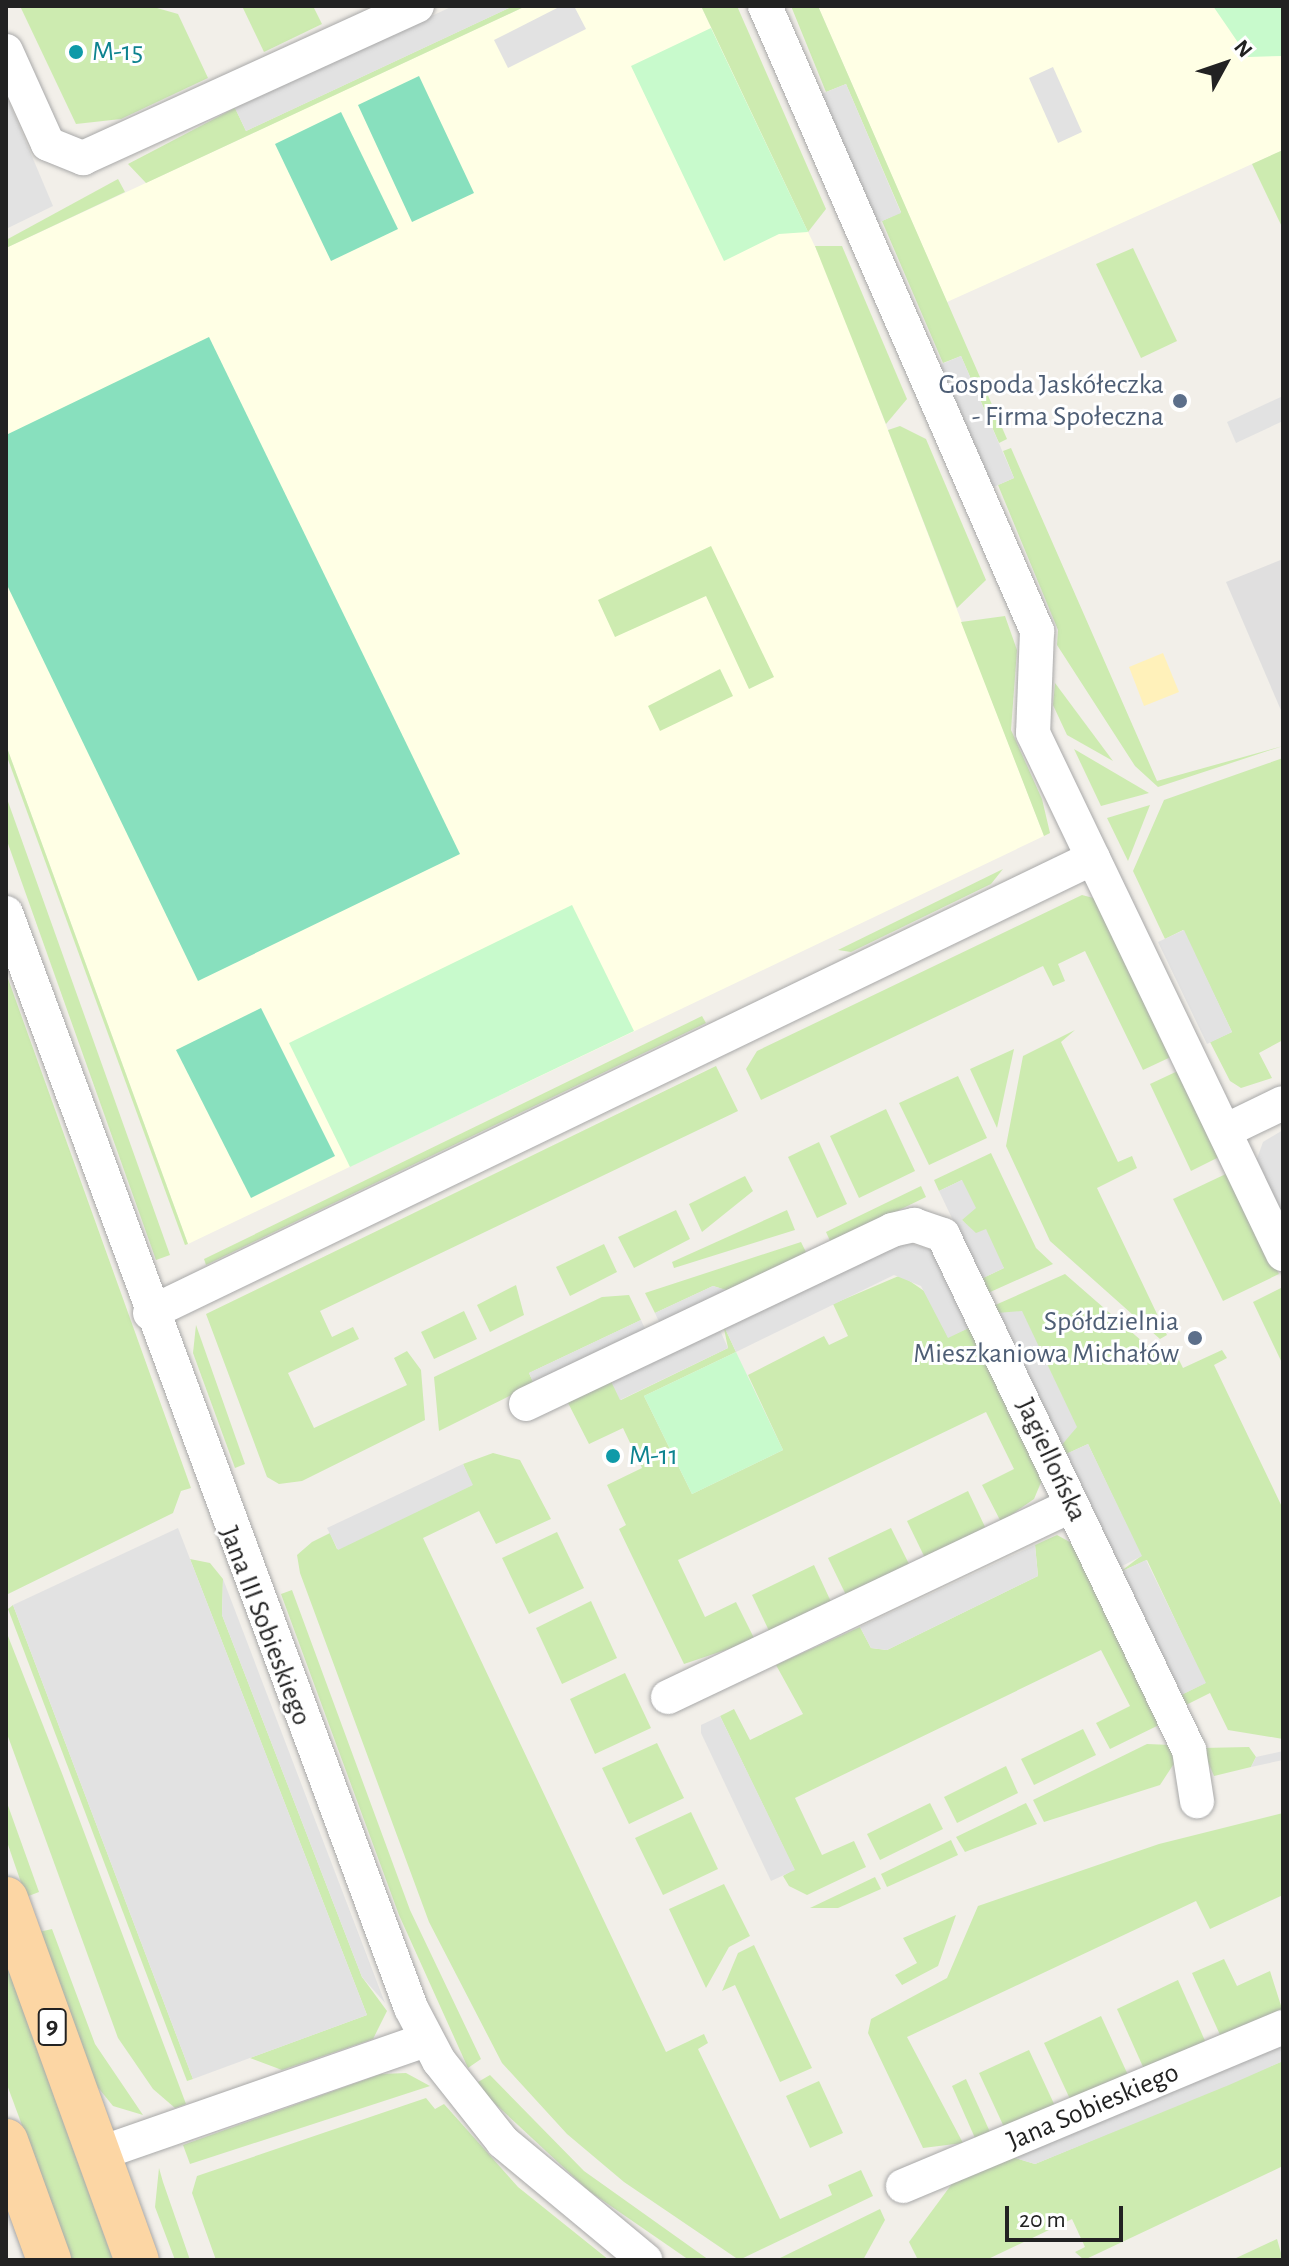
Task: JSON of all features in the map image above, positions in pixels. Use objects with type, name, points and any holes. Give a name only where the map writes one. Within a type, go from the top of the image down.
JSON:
[{"type":"main road","name":"9","points":[[6,1899],[137,2260]]},
{"type":"main road","points":[[6,2141],[49,2260]]},
{"type":"street","points":[[6,51],[48,144],[83,158],[417,6]]},
{"type":"street","points":[[765,6],[1037,631],[1030,720],[1283,1254]]},
{"type":"street","points":[[150,1313],[1093,858]]},
{"type":"street","name":"Jana III Sobieskiego","points":[[6,913],[150,1313],[426,2040],[503,2142],[645,2260]]},
{"type":"street","points":[[1225,1131],[1283,1103]]},
{"type":"street","name":"Jagiellońska","points":[[526,1404],[892,1230],[924,1226],[950,1245],[1189,1750],[1197,1801]]},
{"type":"street","points":[[668,1697],[1072,1505]]},
{"type":"street","name":"Jana Sobieskiego","points":[[903,2186],[1283,2027]]},
{"type":"street","points":[[98,2154],[426,2040]]},
{"type":"shaded area","points":[[453,6],[513,6],[246,131],[235,108]]},
{"type":"shaded area","points":[[526,6],[701,6],[828,274],[1044,836],[188,1244],[6,745],[6,248]]},
{"type":"shaded area","points":[[561,6],[574,6],[586,29],[508,68],[494,40]]},
{"type":"shaded area","points":[[818,6],[1283,6],[1283,150],[947,302]]},
{"type":"shaded area","points":[[1053,67],[1082,132],[1058,143],[1029,78]]},
{"type":"shaded area","points":[[846,84],[901,213],[875,224],[819,95]]},
{"type":"shaded area","points":[[6,95],[53,206],[6,229]]},
{"type":"shaded area","points":[[961,356],[1014,478],[989,489],[937,366]]},
{"type":"shaded area","points":[[1283,396],[1283,421],[1236,443],[1227,422]]},
{"type":"shaded area","points":[[1283,559],[1283,715],[1226,582]]},
{"type":"shaded area","points":[[1184,930],[1232,1032],[1207,1044],[1158,942]]},
{"type":"shaded area","points":[[1283,1130],[1283,1207],[1275,1211],[1254,1167],[1263,1142]]},
{"type":"shaded area","points":[[962,1180],[976,1208],[962,1220],[976,1233],[986,1229],[1004,1268],[981,1279],[939,1191]]},
{"type":"shaded area","points":[[903,1241],[934,1251],[973,1326],[948,1338],[921,1286],[894,1275],[736,1352],[723,1324]]},
{"type":"shaded area","points":[[713,1286],[729,1291],[660,1324],[655,1313]]},
{"type":"shaded area","points":[[1022,1311],[1077,1427],[1060,1447],[997,1313]]},
{"type":"shaded area","points":[[641,1320],[646,1331],[534,1384],[529,1373]]},
{"type":"shaded area","points":[[718,1326],[728,1348],[620,1400],[610,1379]]},
{"type":"shaded area","points":[[1088,1444],[1142,1556],[1118,1568],[1064,1455]]},
{"type":"shaded area","points":[[463,1464],[473,1485],[338,1550],[327,1528]]},
{"type":"shaded area","points":[[178,1528],[367,2015],[193,2079],[13,1605]]},
{"type":"shaded area","points":[[1035,1545],[1038,1576],[887,1650],[871,1648],[860,1627]]},
{"type":"shaded area","points":[[1146,1560],[1206,1683],[1179,1696],[1120,1572]]},
{"type":"shaded area","points":[[223,1579],[385,2003],[362,1977],[222,1615]]},
{"type":"shaded area","points":[[720,1716],[795,1870],[771,1881],[701,1733],[701,1725]]},
{"type":"shaded area","points":[[1283,1751],[1283,1760],[1251,1767],[1256,1757]]},
{"type":"shaded area","points":[[1283,2041],[1283,2061],[1229,2085],[1035,2164],[1012,2157]]},
{"type":"green space","points":[[20,6],[150,6],[178,14],[208,78],[121,119],[76,124]]},
{"type":"green space","points":[[242,6],[313,6],[322,24],[264,52]]},
{"type":"green space","points":[[513,6],[526,6],[146,183],[128,164],[235,108],[246,131]]},
{"type":"green space","points":[[701,6],[737,6],[826,209],[808,232]]},
{"type":"green space","points":[[791,6],[818,6],[1007,439],[999,443],[961,356],[943,363],[882,221],[901,212],[846,84],[826,92]]},
{"type":"green space","points":[[1213,6],[1283,6],[1283,56],[1248,57]]},
{"type":"green space","points":[[711,28],[808,232],[779,234],[724,261],[631,66]]},
{"type":"green space","points":[[419,76],[474,193],[412,222],[358,105]]},
{"type":"green space","points":[[341,112],[398,229],[331,261],[275,144]]},
{"type":"green space","points":[[1283,150],[1283,229],[1252,164]]},
{"type":"green space","points":[[118,179],[125,192],[6,248],[6,240]]},
{"type":"green space","points":[[815,246],[842,246],[907,399],[886,424]]},
{"type":"green space","points":[[1133,248],[1177,341],[1141,358],[1096,264]]},
{"type":"green space","points":[[209,337],[460,854],[198,981],[6,583],[6,435]]},
{"type":"green space","points":[[900,426],[926,439],[986,580],[957,608],[888,430]]},
{"type":"green space","points":[[1011,448],[1157,781],[1283,746],[1158,787],[1135,766],[1057,645],[1058,630],[998,485],[1014,478],[1003,451]]},
{"type":"green space","points":[[711,546],[774,677],[749,689],[706,596],[615,637],[598,600]]},
{"type":"green space","points":[[1005,616],[1017,650],[1011,730],[1042,799],[1050,833],[1044,836],[961,622]]},
{"type":"green space","points":[[720,669],[733,696],[660,731],[648,706]]},
{"type":"green space","points":[[1055,683],[1113,761],[1067,735],[1053,705]]},
{"type":"green space","points":[[6,745],[188,1244],[185,1245],[6,754]]},
{"type":"green space","points":[[1074,749],[1149,793],[1101,806]]},
{"type":"green space","points":[[1283,758],[1283,1040],[1259,1053],[1272,1078],[1241,1088],[1230,1081],[1210,1042],[1232,1032],[1183,930],[1165,939],[1133,871],[1164,800]]},
{"type":"green space","points":[[6,796],[170,1255],[156,1260],[6,838]]},
{"type":"green space","points":[[1150,805],[1128,861],[1107,818]]},
{"type":"green space","points":[[1003,869],[991,884],[851,952],[838,950]]},
{"type":"green space","points":[[1082,895],[1101,900],[1175,1055],[1143,1070],[1085,951],[1058,964],[1065,981],[1053,986],[1043,966],[761,1100],[746,1069],[757,1051]]},
{"type":"green space","points":[[572,905],[634,1031],[350,1167],[289,1043]]},
{"type":"green space","points":[[6,973],[191,1488],[181,1491],[173,1513],[6,1595]]},
{"type":"green space","points":[[261,1008],[335,1156],[251,1198],[176,1050]]},
{"type":"green space","points":[[702,1016],[706,1023],[206,1265],[204,1259]]},
{"type":"green space","points":[[1075,1030],[1061,1042],[1118,1162],[1132,1156],[1137,1168],[1097,1188],[1167,1335],[1160,1339],[1050,1241],[1006,1146],[1023,1056]]},
{"type":"green space","points":[[1014,1049],[997,1128],[970,1069]]},
{"type":"green space","points":[[716,1066],[738,1111],[320,1311],[332,1337],[353,1327],[359,1339],[288,1373],[314,1428],[407,1385],[394,1358],[407,1351],[421,1370],[425,1420],[302,1481],[279,1484],[267,1477],[206,1314]]},
{"type":"green space","points":[[1182,1069],[1223,1155],[1191,1171],[1150,1084]]},
{"type":"green space","points":[[958,1076],[987,1138],[929,1165],[899,1103]]},
{"type":"green space","points":[[886,1109],[915,1171],[859,1198],[830,1136]]},
{"type":"green space","points":[[819,1142],[847,1204],[817,1218],[788,1157]]},
{"type":"green space","points":[[991,1153],[1036,1248],[1053,1264],[988,1293],[981,1279],[1004,1268],[962,1220],[962,1180],[939,1191],[934,1180]]},
{"type":"green space","points":[[1230,1172],[1279,1274],[1223,1301],[1173,1199]]},
{"type":"green space","points":[[745,1176],[753,1191],[702,1232],[689,1204]]},
{"type":"green space","points":[[921,1186],[926,1197],[831,1243],[826,1232]]},
{"type":"green space","points":[[676,1210],[690,1239],[634,1268],[618,1237]]},
{"type":"green space","points":[[787,1210],[795,1230],[674,1268],[672,1262]]},
{"type":"green space","points":[[801,1242],[807,1254],[729,1291],[713,1286],[655,1313],[645,1293]]},
{"type":"green space","points":[[604,1244],[617,1272],[570,1296],[556,1267]]},
{"type":"green space","points":[[1065,1274],[1159,1356],[1174,1350],[1183,1368],[1222,1350],[1227,1358],[1214,1365],[1283,1509],[1283,1739],[1228,1730],[1210,1693],[1184,1706],[1179,1696],[1205,1683],[1147,1560],[1120,1572],[1141,1556],[1088,1444],[1064,1455],[993,1306]]},
{"type":"green space","points":[[901,1275],[927,1293],[948,1337],[973,1326],[1042,1480],[1034,1499],[1001,1522],[982,1485],[1014,1469],[986,1412],[678,1560],[705,1617],[736,1602],[755,1640],[684,1664],[619,1529],[626,1525],[607,1485],[642,1468],[623,1428],[589,1444],[566,1399],[610,1379],[621,1400],[728,1348],[723,1324],[736,1352],[644,1396],[692,1494],[783,1450],[748,1375],[824,1336],[829,1345],[848,1336],[833,1304]]},
{"type":"green space","points":[[516,1285],[524,1315],[490,1332],[477,1305]]},
{"type":"green space","points":[[1283,1287],[1283,1365],[1253,1302]]},
{"type":"green space","points":[[629,1295],[641,1320],[529,1373],[534,1384],[439,1431],[434,1377],[602,1297]]},
{"type":"green space","points":[[464,1311],[477,1339],[434,1359],[421,1332]]},
{"type":"green space","points":[[196,1325],[245,1464],[235,1468],[193,1353]]},
{"type":"green space","points":[[736,1352],[783,1450],[692,1494],[644,1396]]},
{"type":"green space","points":[[493,1453],[520,1460],[551,1519],[496,1544],[479,1511],[423,1538],[666,2052],[704,2034],[708,2043],[698,2049],[780,2219],[832,2195],[828,2185],[861,2170],[873,2196],[739,2260],[624,2182],[567,2134],[502,2063],[429,1922],[300,1573],[297,1555],[312,1542],[330,1533],[337,1549],[472,1485],[463,1464]]},
{"type":"green space","points":[[968,1491],[986,1529],[925,1558],[907,1521]]},
{"type":"green space","points":[[891,1528],[910,1566],[847,1597],[828,1558]]},
{"type":"green space","points":[[557,1532],[584,1588],[529,1614],[502,1558]]},
{"type":"green space","points":[[1057,1535],[1077,1546],[1161,1724],[1110,1749],[1096,1723],[1130,1706],[1101,1650],[795,1798],[822,1855],[854,1841],[866,1867],[807,1895],[789,1886],[783,1876],[794,1869],[720,1716],[734,1709],[750,1740],[803,1714],[776,1665],[860,1627],[871,1648],[887,1650],[1038,1576],[1035,1545]]},
{"type":"green space","points":[[190,1559],[210,1563],[223,1579],[222,1615],[362,1977],[387,2011],[373,2039],[282,2070],[250,2058],[367,2015]]},
{"type":"green space","points":[[814,1565],[832,1604],[770,1633],[752,1595]]},
{"type":"green space","points":[[292,1590],[410,1910],[481,2059],[468,2068],[399,1915],[281,1594]]},
{"type":"green space","points":[[591,1601],[617,1658],[562,1684],[536,1628]]},
{"type":"green space","points":[[13,1605],[193,2079],[187,2081],[8,1609]]},
{"type":"green space","points":[[6,1631],[186,2104],[175,2108],[153,2089],[118,2038],[6,1731]]},
{"type":"green space","points":[[625,1673],[651,1728],[595,1754],[570,1699]]},
{"type":"green space","points":[[1083,1729],[1096,1755],[1034,1785],[1021,1759]]},
{"type":"green space","points":[[657,1743],[684,1798],[629,1824],[602,1768]]},
{"type":"green space","points":[[1147,1744],[1171,1745],[1175,1762],[1160,1785],[1044,1822],[1033,1800]]},
{"type":"green space","points":[[1249,1747],[1256,1757],[1251,1767],[1214,1776],[1202,1748]]},
{"type":"green space","points":[[1006,1766],[1018,1793],[957,1823],[944,1797]]},
{"type":"green space","points":[[6,1800],[39,1892],[26,1897],[6,1839]]},
{"type":"green space","points":[[930,1803],[943,1829],[880,1860],[867,1834]]},
{"type":"green space","points":[[1026,1803],[1037,1824],[965,1852],[956,1837]]},
{"type":"green space","points":[[691,1812],[718,1869],[663,1895],[635,1838]]},
{"type":"green space","points":[[1283,1813],[1283,1895],[1210,1929],[1196,1901],[907,2037],[963,2143],[923,2148],[868,2033],[871,2019],[947,1978],[978,1906],[1159,1844]]},
{"type":"green space","points":[[951,1840],[958,1855],[887,1887],[881,1874]]},
{"type":"green space","points":[[875,1877],[881,1889],[838,1908],[810,1908]]},
{"type":"green space","points":[[724,1884],[750,1936],[729,1947],[706,1988],[669,1909]]},
{"type":"green space","points":[[956,1915],[938,1966],[902,1985],[895,1975],[917,1963],[903,1938]]},
{"type":"green space","points":[[52,1929],[95,2044],[143,2115],[113,2106],[96,2085],[39,1932]]},
{"type":"green space","points":[[754,1945],[812,2068],[780,2082],[735,1985],[722,1991],[738,1953]]},
{"type":"green space","points":[[1224,1959],[1237,1986],[1270,1971],[1283,2012],[1221,2037],[1192,1973]]},
{"type":"green space","points":[[6,1963],[113,2260],[72,2260],[6,2082]]},
{"type":"green space","points":[[1178,1980],[1206,2043],[1144,2069],[1117,2009]]},
{"type":"green space","points":[[1101,2016],[1128,2075],[1070,2099],[1044,2043]]},
{"type":"green space","points":[[1029,2050],[1055,2106],[1004,2127],[979,2073]]},
{"type":"green space","points":[[1283,2061],[1283,2166],[1084,2260],[1075,2252],[1085,2247],[1072,2219],[986,2260],[918,2260],[909,2242],[954,2181],[1012,2157],[1035,2164]]},
{"type":"green space","points":[[406,2073],[430,2086],[190,2164],[183,2145],[381,2074]]},
{"type":"green space","points":[[490,2075],[584,2171],[709,2260],[689,2260],[589,2191],[489,2098],[478,2082]]},
{"type":"green space","points":[[966,2079],[990,2132],[975,2138],[952,2086]]},
{"type":"green space","points":[[819,2081],[843,2133],[810,2148],[786,2096]]},
{"type":"green space","points":[[426,2098],[435,2109],[444,2104],[518,2187],[609,2260],[216,2260],[192,2193],[197,2176]]},
{"type":"green space","points":[[159,2168],[190,2260],[175,2260],[155,2207]]},
{"type":"green space","points":[[880,2209],[885,2220],[863,2260],[776,2260]]},
{"type":"green space","points":[[1277,2239],[1283,2260],[1234,2259]]},
{"type":"sand","points":[[1163,653],[1179,692],[1144,706],[1129,667]]},
{"type":"place","name":"M-15","points":[[76,52]]},
{"type":"place","name":"Gospoda Jaskółeczka - Firma Społeczna","points":[[1180,401]]},
{"type":"place","name":"Spółdzielnia Mieszkaniowa Michałów","points":[[1195,1338]]},
{"type":"place","name":"M-11","points":[[613,1456]]}]
